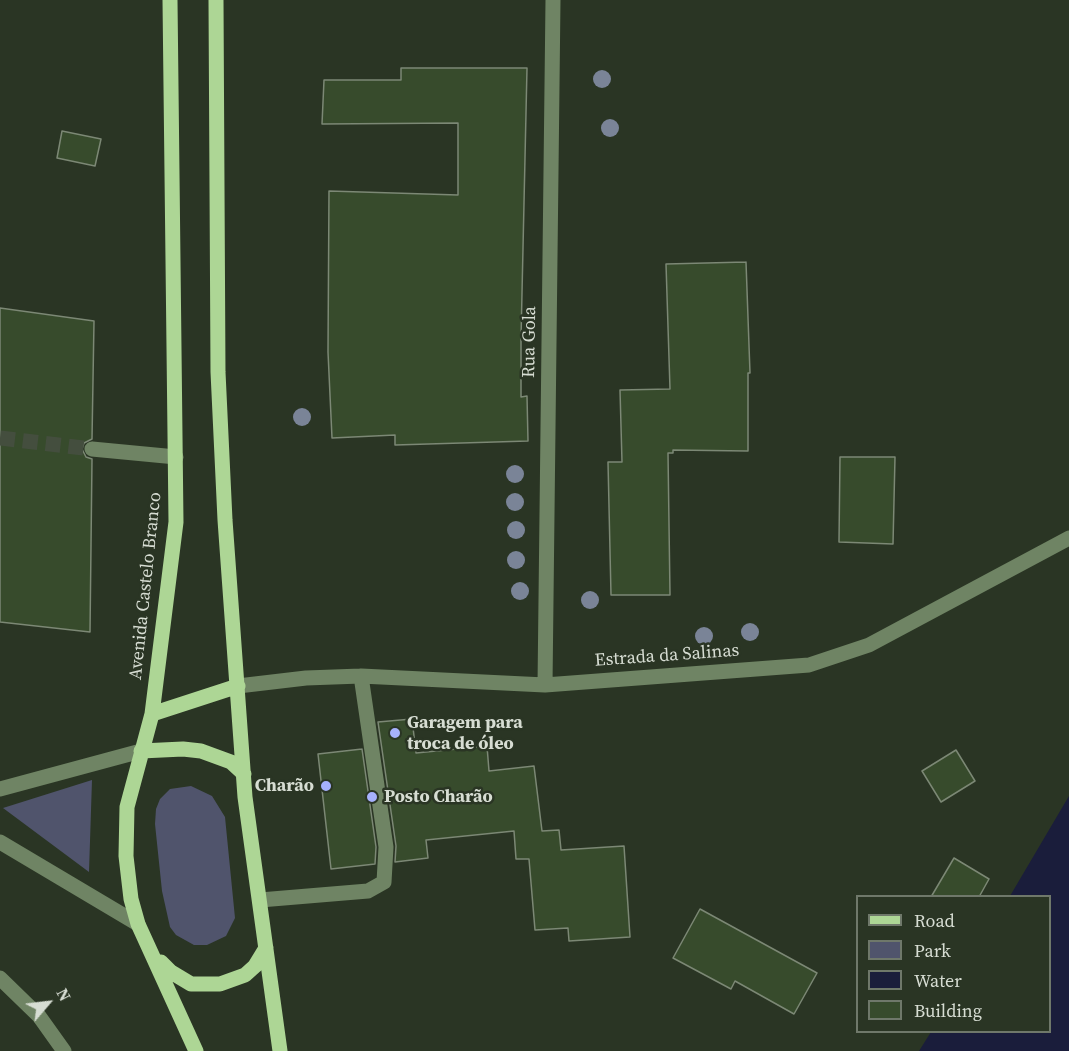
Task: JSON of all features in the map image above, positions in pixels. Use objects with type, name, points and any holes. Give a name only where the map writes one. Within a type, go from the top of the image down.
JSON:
[{"type":"main road","name":"Avenida Castelo Branco","points":[[171,0],[176,522],[152,714],[127,807],[126,856],[131,899],[138,924],[196,1051]]},
{"type":"main road","points":[[216,0],[218,372],[225,520],[244,774],[280,1051]]},
{"type":"main road","points":[[152,714],[238,686]]},
{"type":"main road","points":[[141,751],[183,749],[201,751],[231,762],[244,774]]},
{"type":"main road","points":[[153,953],[180,979],[191,984],[209,985],[231,981],[245,975],[255,966],[266,948]]},
{"type":"street","name":"Rua Gola","points":[[545,686],[553,0]]},
{"type":"street","points":[[92,449],[176,457]]},
{"type":"street","name":"Estrada da Salinas","points":[[238,686],[306,678],[361,676],[545,686],[809,665],[869,645],[1069,538]]},
{"type":"street","points":[[260,900],[368,891],[384,882],[386,847],[361,676]]},
{"type":"street","points":[[0,789],[141,751]]},
{"type":"street","points":[[0,842],[138,924]]},
{"type":"street","points":[[0,978],[39,1016],[64,1051]]},
{"type":"green space","points":[[92,780],[89,872],[3,808]]},
{"type":"green space","points":[[191,786],[212,796],[225,817],[235,918],[226,936],[207,945],[194,945],[176,935],[170,927],[162,891],[155,824],[156,809],[160,799],[170,789]]},
{"type":"water","points":[[1069,796],[1069,1051],[919,1051],[930,1033],[1051,1033],[1051,895],[1011,895]]},
{"type":"building","points":[[401,68],[527,68],[521,397],[527,396],[528,441],[395,445],[395,435],[332,438],[328,352],[329,191],[458,195],[458,123],[322,124],[324,80],[401,80]]},
{"type":"building","points":[[62,131],[101,139],[95,166],[57,158]]},
{"type":"building","points":[[746,262],[750,373],[748,373],[748,451],[673,450],[673,453],[668,453],[670,595],[611,595],[608,462],[622,462],[620,390],[670,389],[666,264]]},
{"type":"building","points":[[0,308],[94,321],[92,439],[84,443],[82,449],[86,457],[92,459],[90,632],[0,622]]},
{"type":"building","points":[[840,457],[895,457],[893,544],[839,542]]},
{"type":"building","points":[[412,719],[416,753],[487,746],[489,771],[534,766],[542,831],[559,830],[561,850],[624,846],[630,937],[569,941],[568,928],[535,930],[529,859],[516,859],[514,831],[426,840],[428,858],[395,862],[396,846],[378,722]]},
{"type":"building","points":[[362,749],[376,847],[375,864],[331,869],[318,754]]},
{"type":"building","points":[[956,750],[975,781],[941,802],[922,771]]},
{"type":"building","points":[[954,858],[989,879],[980,895],[932,895]]},
{"type":"building","points":[[700,909],[817,973],[794,1014],[735,981],[731,989],[673,958]]},
{"type":"tunnel","points":[[0,438],[92,449]]},
{"type":"place","name":"Garagem para troca de óleo","points":[[395,733]]},
{"type":"place","name":"Charão","points":[[326,786]]},
{"type":"place","name":"Posto Charão","points":[[372,797]]}]
